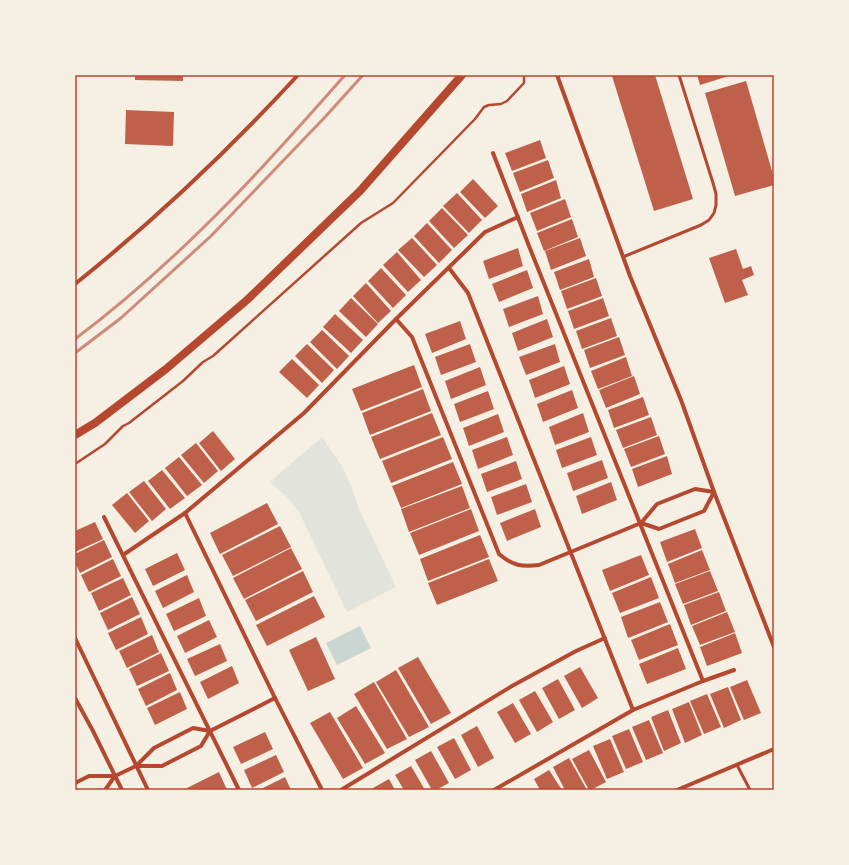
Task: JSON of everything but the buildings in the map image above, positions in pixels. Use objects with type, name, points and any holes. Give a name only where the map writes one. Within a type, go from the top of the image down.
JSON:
[{"type":"main road","points":[[75,436],[95,423],[166,368],[253,294],[360,191],[462,75]]},
{"type":"street","points":[[75,283],[175,199],[202,174],[265,111],[298,75]]},
{"type":"street","points":[[557,75],[623,258],[681,400],[714,492],[774,647]]},
{"type":"street","points":[[494,153],[518,217],[703,681]]},
{"type":"street","points":[[123,555],[185,513],[304,413],[396,319],[485,232],[518,217]]},
{"type":"street","points":[[449,268],[468,293],[633,710]]},
{"type":"street","points":[[396,319],[412,337],[500,554],[507,560],[526,567],[539,565],[641,523],[657,504],[695,489],[714,492]]},
{"type":"street","points":[[641,523],[659,529],[704,511],[714,492]]},
{"type":"street","points":[[185,513],[275,698],[322,790]]},
{"type":"street","points":[[104,516],[239,790]]},
{"type":"street","points":[[75,638],[148,790]]},
{"type":"street","points":[[341,790],[512,686],[569,654],[605,638]]},
{"type":"street","points":[[494,790],[633,710],[734,670]]},
{"type":"street","points":[[75,698],[122,790]]},
{"type":"street","points":[[136,766],[162,766],[201,746],[210,731],[275,698]]},
{"type":"street","points":[[75,783],[89,776],[115,776],[136,766],[154,748],[193,728],[210,731]]},
{"type":"street","points":[[677,790],[774,749]]},
{"type":"street","points":[[105,790],[115,776]]},
{"type":"lane","points":[[623,258],[701,225],[709,220],[714,213],[716,205],[714,183],[678,75]]},
{"type":"lane","points":[[737,765],[750,790]]},
{"type":"path","points":[[75,464],[105,444],[123,426],[184,381],[203,362],[213,356],[361,223],[393,203],[475,119],[484,107],[501,104],[507,101],[524,84],[524,77]]},
{"type":"shaded area","points":[[322,437],[343,468],[352,488],[358,507],[396,587],[347,612],[299,512],[286,496],[270,482]]},
{"type":"shaded area","points":[[360,626],[371,648],[337,665],[326,643]]},
{"type":"railway","points":[[75,339],[136,290],[194,237],[260,170],[345,75]]},
{"type":"railway","points":[[75,353],[121,318],[211,236],[326,116],[363,75]]}]
